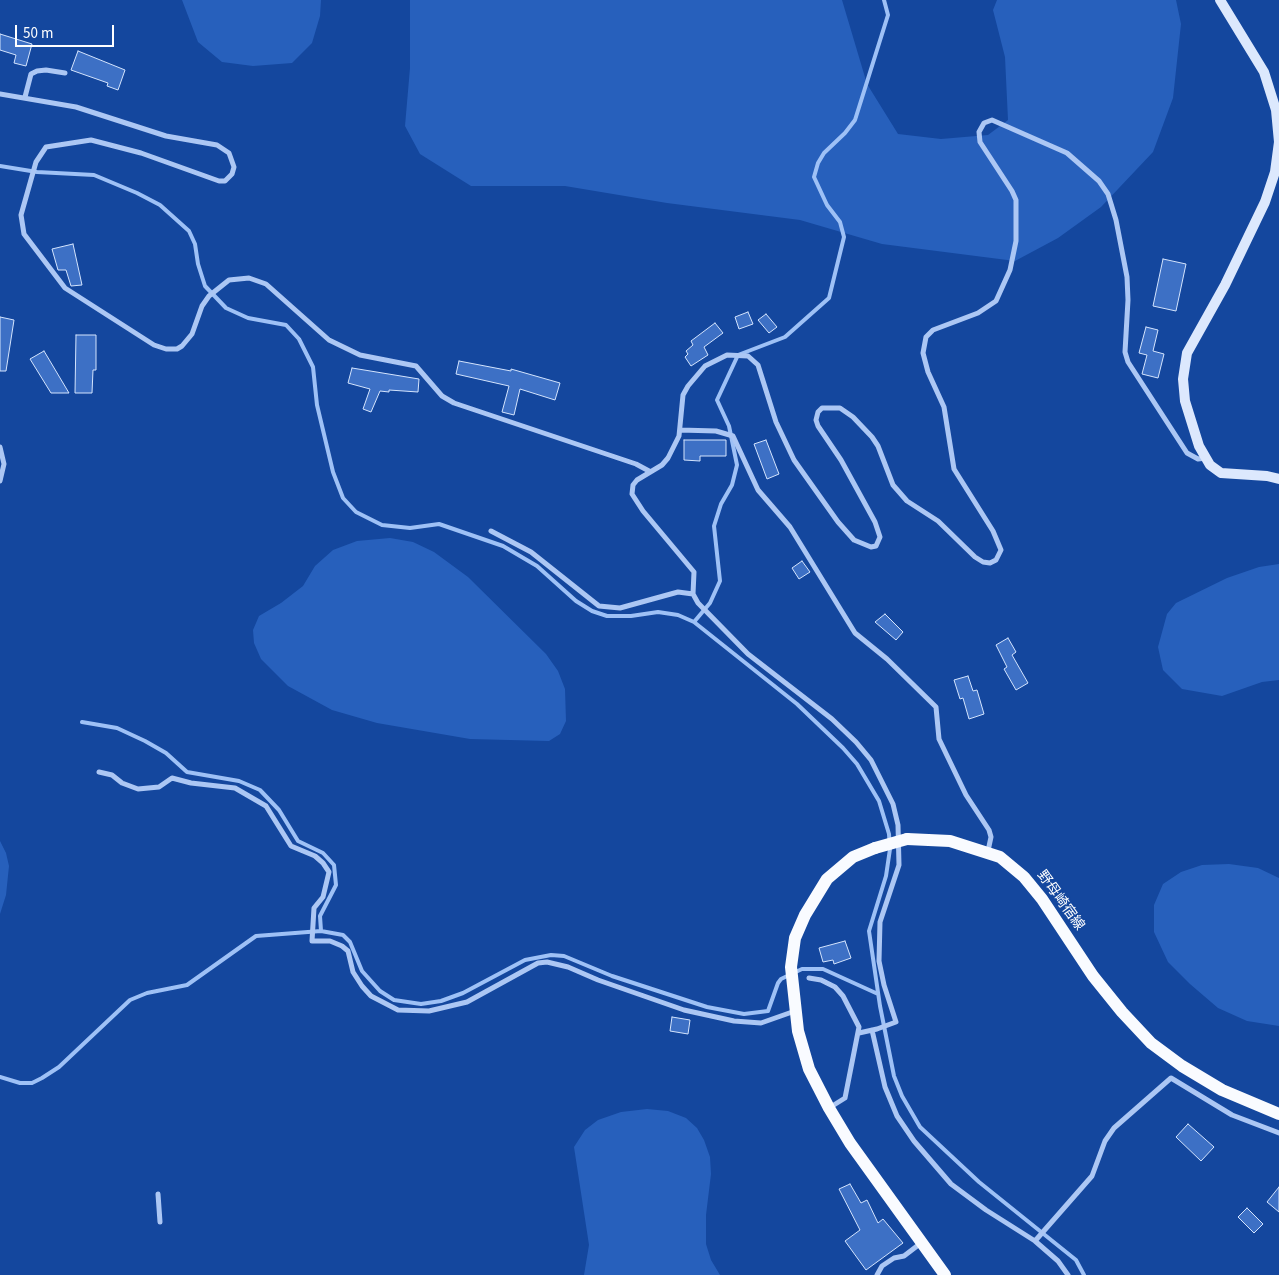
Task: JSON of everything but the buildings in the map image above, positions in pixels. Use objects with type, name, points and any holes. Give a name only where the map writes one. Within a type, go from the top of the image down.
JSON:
[{"type":"main road","name":"野母崎宿線","points":[[945,1275],[850,1143],[829,1108],[809,1069],[795,1012],[791,967],[795,938],[805,914],[827,879],[853,857],[875,848],[907,839],[950,840],[988,851],[1000,857],[1024,877],[1042,899],[1098,982],[1122,1012],[1152,1043],[1182,1066],[1222,1090],[1279,1114]]},
{"type":"street","points":[[1220,0],[1264,72],[1276,110],[1279,142],[1275,172],[1266,202],[1225,285],[1187,352],[1183,379],[1185,401],[1199,446],[1210,465],[1221,473],[1267,476],[1279,479]]},
{"type":"street","points":[[25,97],[31,74],[46,70],[65,74]]},
{"type":"street","points":[[0,94],[76,107],[166,136],[216,145],[229,153],[234,167],[229,178],[219,181],[141,153],[91,140],[46,147],[35,166],[21,215],[24,234],[65,288],[74,295],[96,306],[108,317],[154,345],[166,350],[177,349],[182,346],[192,334],[202,306],[209,296],[235,278],[257,280],[266,284],[329,340],[360,355],[416,366],[442,396],[454,403],[636,464],[649,471]]},
{"type":"street","points":[[859,1033],[892,1025],[896,1022],[884,985],[879,961],[880,922],[899,866],[898,825],[893,804],[871,760],[856,742],[832,720],[748,654],[698,603],[693,594],[694,572],[643,511],[632,494],[633,484],[649,471],[662,465],[668,458],[680,430],[683,396],[688,386],[705,366],[727,355],[748,356],[758,365],[776,422],[794,460],[838,522],[854,540],[871,547],[876,546],[880,537],[875,522],[841,460],[818,426],[818,412],[827,407],[840,408],[853,417],[872,437],[878,446],[893,485],[907,501],[938,521],[975,558],[990,563],[996,560],[1001,550],[994,531],[954,469],[944,407],[928,372],[923,353],[926,337],[933,330],[978,313],[996,301],[1010,270],[1016,241],[1016,200],[1012,191],[988,158],[979,137],[979,132],[984,123],[992,120],[1067,153],[1099,181],[1108,194],[1116,220],[1127,277],[1128,300],[1125,352],[1128,362],[1187,453],[1198,458],[1206,458]]},
{"type":"street","points":[[680,430],[725,432],[733,436],[758,490],[790,528],[855,632],[887,659],[936,707],[938,739],[966,794],[989,830],[991,837],[988,851]]},
{"type":"street","points":[[0,447],[4,464],[0,482]]},
{"type":"street","points":[[492,531],[531,552],[599,606],[620,608],[678,592],[693,594]]},
{"type":"street","points":[[99,772],[112,775],[122,783],[138,789],[159,787],[172,778],[191,783],[235,788],[266,806],[292,846],[315,856],[324,863],[329,872],[323,897],[314,908],[312,941],[330,941],[342,946],[348,951],[353,972],[362,986],[371,996],[398,1010],[430,1011],[467,1002],[538,963],[547,962],[568,967],[598,980],[684,1010],[734,1021],[762,1023],[795,1012]]},
{"type":"street","points":[[809,978],[821,980],[835,987],[849,1007],[859,1028],[845,1098],[829,1108]]},
{"type":"street","points":[[874,1030],[885,1087],[897,1116],[914,1141],[952,1184],[986,1210],[1034,1241],[1058,1261],[1068,1275]]},
{"type":"street","points":[[1034,1241],[1092,1176],[1105,1141],[1114,1128],[1171,1078],[1232,1115],[1279,1133]]},
{"type":"street","points":[[158,1194],[160,1222]]},
{"type":"street","points":[[877,1275],[882,1266],[894,1258],[904,1256],[922,1242]]},
{"type":"shaded area","points":[[182,0],[321,0],[320,16],[312,43],[292,63],[253,66],[222,62],[198,42]]},
{"type":"shaded area","points":[[410,0],[842,0],[867,84],[898,134],[941,139],[988,135],[1008,120],[1005,57],[993,10],[997,0],[1176,0],[1181,24],[1173,98],[1153,152],[1101,207],[1058,238],[1015,261],[882,244],[800,220],[667,203],[565,186],[471,186],[420,154],[405,126],[410,68]]},
{"type":"shaded area","points":[[390,538],[413,542],[434,552],[468,577],[546,654],[558,671],[565,689],[566,721],[560,734],[549,741],[470,739],[377,723],[332,710],[288,686],[261,659],[254,643],[253,630],[259,616],[281,603],[303,586],[315,566],[333,550],[357,541]]},
{"type":"shaded area","points":[[1279,564],[1279,680],[1262,682],[1222,696],[1182,689],[1163,670],[1158,647],[1167,614],[1176,603],[1227,578],[1259,567]]},
{"type":"shaded area","points":[[0,841],[6,853],[9,866],[6,895],[0,914]]},
{"type":"shaded area","points":[[1229,864],[1258,868],[1279,878],[1279,1026],[1247,1021],[1218,1008],[1168,962],[1154,932],[1154,905],[1163,884],[1181,872],[1202,865]]},
{"type":"shaded area","points":[[647,1109],[668,1111],[686,1118],[697,1128],[704,1140],[710,1157],[711,1174],[706,1215],[706,1244],[711,1260],[720,1275],[584,1275],[589,1245],[574,1147],[585,1130],[598,1120],[621,1112]]},
{"type":"waterway","points":[[694,622],[710,603],[720,581],[714,526],[721,504],[732,485],[737,465],[729,426],[717,400],[738,355],[785,337],[829,298],[844,237],[840,222],[827,205],[814,177],[818,163],[824,153],[845,133],[855,120],[888,15],[884,0]]},
{"type":"waterway","points":[[0,166],[37,172],[94,175],[160,205],[189,231],[195,244],[198,264],[205,286],[226,308],[248,318],[286,325],[299,339],[313,367],[317,405],[333,472],[343,498],[356,512],[382,525],[410,528],[439,524],[503,546],[537,566],[576,601],[592,611],[607,616],[631,616],[658,612],[678,615],[694,622],[797,704],[843,748],[857,764],[879,801],[889,834],[890,849],[886,876],[869,931],[880,1006],[894,1076],[902,1096],[920,1127],[979,1182],[1076,1260],[1084,1275]]},
{"type":"waterway","points":[[82,722],[117,728],[145,741],[166,753],[187,772],[239,781],[260,790],[279,810],[298,841],[323,853],[334,865],[336,885],[320,916],[321,931],[343,935],[350,942],[362,971],[380,991],[394,1000],[421,1004],[441,1001],[463,993],[525,960],[551,955],[564,956],[612,976],[707,1007],[744,1014],[768,1011],[781,979],[802,969],[823,969],[878,994]]},
{"type":"waterway","points":[[0,1077],[20,1083],[32,1083],[42,1078],[59,1067],[130,1000],[147,993],[187,985],[256,936],[321,931]]}]
